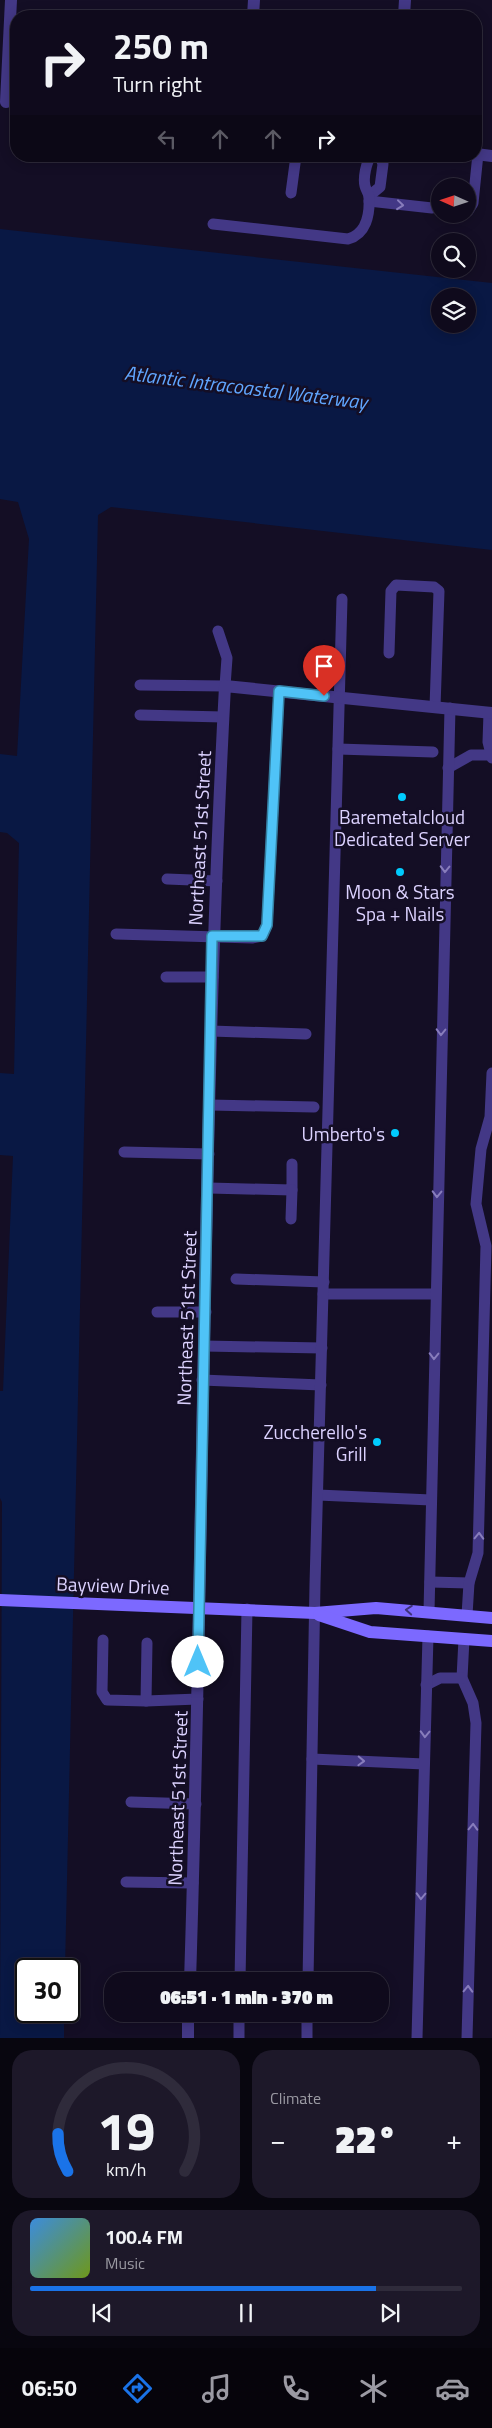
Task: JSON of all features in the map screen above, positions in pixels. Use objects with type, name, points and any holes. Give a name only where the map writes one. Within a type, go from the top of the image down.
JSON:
[{"type":"street","points":[[8,102],[10,34]]},
{"type":"street","points":[[225,686],[490,713]]},
{"type":"street","name":"Northeast 51st Street","points":[[190,1972],[196,1804],[202,1380],[206,1312],[209,1188],[212,936],[217,881],[225,686]]},
{"type":"street","name":"Bayview Drive","points":[[0,1600],[315,1613],[376,1608],[492,1618]]},
{"type":"street","name":"Bayview Drive","points":[[315,1613],[370,1632],[492,1642]]},
{"type":"street","points":[[188,2022],[188,2038]]},
{"type":"lane","points":[[291,193],[295,162]]},
{"type":"lane","points":[[213,224],[348,239],[361,232],[366,224],[369,199],[365,186],[367,162]]},
{"type":"lane","points":[[369,199],[380,187],[382,162]]},
{"type":"lane","points":[[475,178],[476,162]]},
{"type":"lane","points":[[369,199],[431,208]]},
{"type":"lane","points":[[389,652],[391,591],[396,585],[434,587],[439,591],[435,707]]},
{"type":"lane","points":[[308,1972],[315,1613],[342,599]]},
{"type":"lane","points":[[140,685],[225,686],[227,658],[218,631]]},
{"type":"lane","points":[[116,934],[262,936],[267,925],[279,691]]},
{"type":"lane","points":[[430,1612],[435,1294],[450,708]]},
{"type":"lane","points":[[448,768],[471,755],[491,756],[490,713]]},
{"type":"lane","points":[[140,715],[223,717]]},
{"type":"lane","points":[[338,750],[433,752]]},
{"type":"lane","points":[[167,880],[217,881]]},
{"type":"lane","points":[[166,977],[213,977]]},
{"type":"lane","points":[[211,1031],[306,1034]]},
{"type":"lane","points":[[467,1616],[469,1583],[478,1553],[486,1290],[486,1246],[476,1204],[481,1150],[490,1117],[492,1073]]},
{"type":"lane","points":[[210,1105],[314,1107]]},
{"type":"lane","points":[[124,1152],[209,1154]]},
{"type":"lane","points":[[291,1219],[292,1164]]},
{"type":"lane","points":[[209,1188],[292,1190]]},
{"type":"lane","points":[[236,1279],[324,1282]]},
{"type":"lane","points":[[323,1294],[435,1294]]},
{"type":"lane","points":[[157,1312],[206,1312]]},
{"type":"lane","points":[[204,1346],[322,1348]]},
{"type":"lane","points":[[202,1380],[321,1385]]},
{"type":"lane","points":[[318,1495],[431,1500]]},
{"type":"lane","points":[[430,1582],[469,1583]]},
{"type":"lane","points":[[240,1972],[247,1610]]},
{"type":"lane","points":[[417,2038],[428,1636]]},
{"type":"lane","points":[[464,1639],[462,1678],[473,1703],[476,1723],[467,2038]]},
{"type":"lane","points":[[103,1640],[104,1696],[107,1700],[114,1702],[146,1702],[198,1699]]},
{"type":"lane","points":[[146,1702],[147,1643]]},
{"type":"lane","points":[[426,1685],[440,1678],[462,1678]]},
{"type":"lane","points":[[312,1760],[424,1764]]},
{"type":"lane","points":[[131,1802],[196,1804]]},
{"type":"lane","points":[[126,1882],[193,1883]]},
{"type":"lane","points":[[239,2022],[239,2038]]},
{"type":"lane","points":[[307,2022],[307,2038]]},
{"type":"water","name":"Atlantic Intracoastal Waterway","points":[[0,229],[431,276],[431,278],[492,283],[492,550],[111,507],[98,515],[65,1958],[15,1958],[15,2023],[64,2023],[64,2038],[0,2038],[2,1502],[0,1498],[0,1391],[3,1391],[13,1156],[0,1155],[0,1073],[14,1074],[19,843],[7,833],[0,832],[0,754],[17,756],[29,539],[18,502],[0,499]]},
{"type":"place","name":"Baremetalcloud Dedicated Server","points":[[402,797]]},
{"type":"place","name":"Moon & Stars Spa + Nails","points":[[400,872]]},
{"type":"place","name":"Umberto's","points":[[395,1133]]},
{"type":"place","name":"Zuccherello's Grill","points":[[377,1442]]},
{"type":"route","points":[[198,1662],[202,1380],[206,1312],[209,1188],[212,936],[252,938],[262,936],[267,925],[279,691],[324,696]]}]
